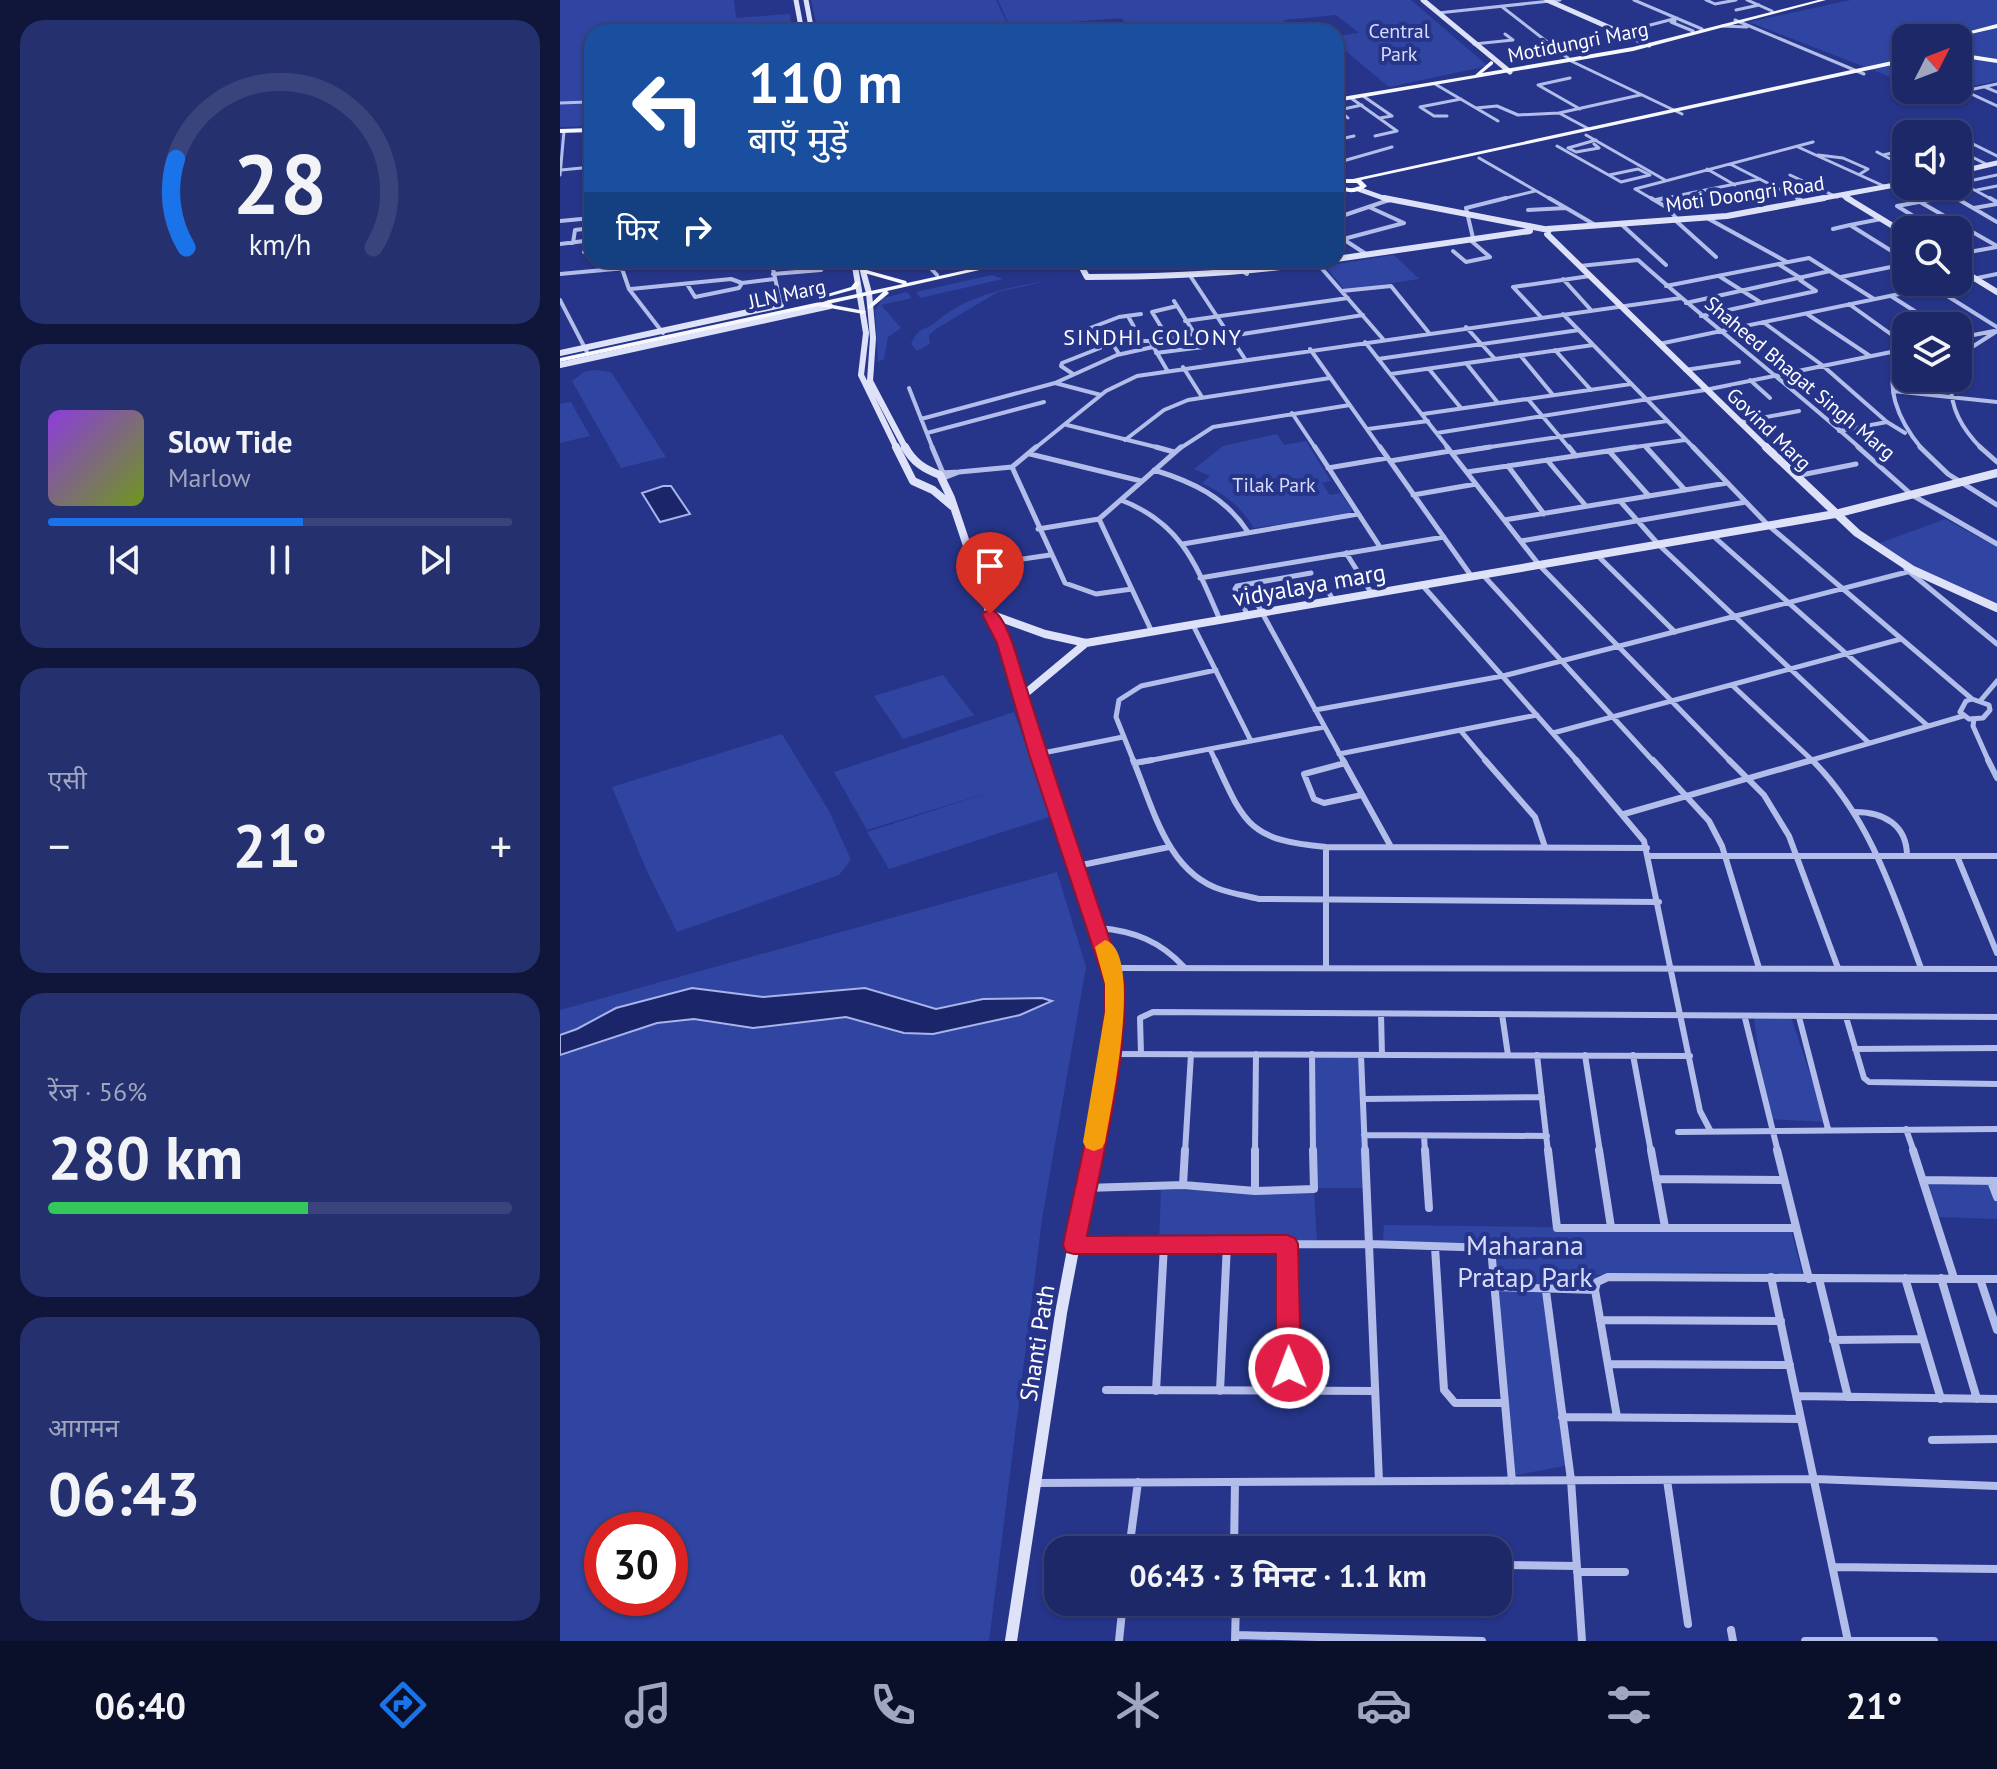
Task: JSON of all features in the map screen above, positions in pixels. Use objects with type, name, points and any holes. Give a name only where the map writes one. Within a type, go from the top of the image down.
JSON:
[{"type":"main road","points":[[1647,44],[1814,0]]},
{"type":"main road","name":"Motidungri Marg","points":[[1344,98],[1570,60],[1824,0]]},
{"type":"main road","points":[[1972,32],[1997,26]]},
{"type":"main road","points":[[1972,57],[1997,61]]},
{"type":"main road","points":[[1477,75],[1492,62]]},
{"type":"main road","points":[[1344,182],[1590,137],[1680,113],[1892,66]]},
{"type":"main road","points":[[1344,98],[1505,71]]},
{"type":"main road","points":[[562,133],[584,132]]},
{"type":"main road","points":[[1344,189],[1508,150]]},
{"type":"main road","points":[[1355,180],[1361,187]]},
{"type":"main road","name":"JLN Marg","points":[[902,285],[967,268]]},
{"type":"main road","name":"JLN Marg","points":[[560,358],[781,306],[983,268]]},
{"type":"main road","points":[[863,271],[902,285]]},
{"type":"main road","points":[[810,304],[867,310],[885,294],[902,285]]},
{"type":"main road","name":"JLN Marg","points":[[586,351],[810,304],[858,290]]},
{"type":"street","points":[[796,0],[800,24]]},
{"type":"street","points":[[806,0],[810,24]]},
{"type":"street","points":[[1423,0],[1505,71]]},
{"type":"street","points":[[1438,13],[1560,0]]},
{"type":"street","points":[[1634,0],[1702,29]]},
{"type":"street","points":[[1706,0],[1717,4],[1736,0]]},
{"type":"street","points":[[1747,0],[1772,11]]},
{"type":"street","points":[[1549,1],[1647,44]]},
{"type":"street","points":[[1736,10],[1759,5]]},
{"type":"street","points":[[1501,6],[1570,60],[1680,113]]},
{"type":"street","points":[[1758,17],[1754,22],[1758,30]]},
{"type":"street","points":[[1620,33],[1678,19]]},
{"type":"street","points":[[1678,19],[1671,22],[1693,31]]},
{"type":"street","points":[[1737,21],[1862,73]]},
{"type":"street","points":[[1722,26],[1758,30]]},
{"type":"street","points":[[1474,44],[1513,40],[1505,34]]},
{"type":"street","points":[[1570,78],[1538,85],[1580,109]]},
{"type":"street","points":[[1435,84],[1498,121]]},
{"type":"street","points":[[1972,90],[1997,84]]},
{"type":"street","points":[[1985,87],[1997,92]]},
{"type":"street","points":[[1972,94],[1997,106]]},
{"type":"street","points":[[1476,108],[1490,105],[1518,115],[1559,113],[1640,95]]},
{"type":"street","points":[[1363,96],[1392,116],[1380,118]]},
{"type":"street","points":[[1351,98],[1397,131],[1375,136]]},
{"type":"street","points":[[1447,116],[1434,116],[1420,107],[1461,99]]},
{"type":"street","points":[[560,103],[584,102]]},
{"type":"street","points":[[1344,109],[1362,105]]},
{"type":"street","points":[[1559,113],[1590,137],[1665,180]]},
{"type":"street","points":[[1344,114],[1348,118]]},
{"type":"street","points":[[562,133],[560,172],[584,168]]},
{"type":"street","points":[[1344,138],[1354,136]]},
{"type":"street","points":[[1590,137],[1599,148],[1576,152],[1568,148],[1571,146],[1590,137]]},
{"type":"street","points":[[1716,257],[1656,200],[1635,189],[1813,142]]},
{"type":"street","points":[[1972,144],[1997,156]]},
{"type":"street","points":[[1557,146],[1609,175],[1624,182],[1650,175],[1638,169],[1609,175]]},
{"type":"street","points":[[1344,161],[1392,147]]},
{"type":"street","points":[[1798,147],[1855,176],[1868,169],[1843,158],[1812,154]]},
{"type":"street","points":[[1877,152],[1892,160]]},
{"type":"street","points":[[1883,155],[1892,153]]},
{"type":"street","points":[[1972,157],[1988,165]]},
{"type":"street","points":[[1479,158],[1597,226]]},
{"type":"street","points":[[1972,168],[1997,163]]},
{"type":"street","points":[[1730,164],[1806,203]]},
{"type":"street","points":[[1707,169],[1735,185]]},
{"type":"street","points":[[1860,174],[1886,187]]},
{"type":"street","points":[[1790,175],[1841,196],[1892,226]]},
{"type":"street","points":[[1972,180],[1997,175]]},
{"type":"street","points":[[1656,200],[1760,179]]},
{"type":"street","name":"Moti Doongri Road","points":[[1344,258],[1471,238],[1707,218],[1892,186]]},
{"type":"street","points":[[1976,191],[1997,186]]},
{"type":"street","points":[[1361,187],[1389,200],[1543,231]]},
{"type":"street","points":[[1972,189],[1997,203]]},
{"type":"street","points":[[1453,251],[1466,262],[1490,257],[1471,238],[1466,208],[1535,191]]},
{"type":"street","points":[[1344,215],[1389,200]]},
{"type":"street","points":[[1897,206],[1931,200]]},
{"type":"street","points":[[1960,200],[1997,222]]},
{"type":"street","points":[[1887,201],[1913,216]]},
{"type":"street","points":[[1920,202],[1997,246]]},
{"type":"street","points":[[1974,208],[1997,203]]},
{"type":"street","points":[[1344,239],[1404,223],[1369,207]]},
{"type":"street","points":[[1528,210],[1538,208],[1548,212],[1566,208]]},
{"type":"street","points":[[1707,218],[1787,262]]},
{"type":"street","points":[[560,221],[584,219]]},
{"type":"street","points":[[1833,229],[1881,219]]},
{"type":"street","points":[[1621,224],[1666,265]]},
{"type":"street","points":[[1850,225],[1892,253]]},
{"type":"street","points":[[573,243],[575,230],[584,229]]},
{"type":"street","name":"Govind Marg","points":[[1543,231],[1835,514],[1879,551],[1906,569],[1997,608]]},
{"type":"street","points":[[1344,240],[1366,254]]},
{"type":"street","points":[[560,244],[584,241]]},
{"type":"street","points":[[1972,251],[1997,246]]},
{"type":"street","points":[[1666,286],[1809,258],[1874,299]]},
{"type":"street","name":"Shaheed Bhagat Singh Marg","points":[[1580,266],[1633,259],[1718,332],[1777,375],[1912,495],[1997,544]]},
{"type":"street","points":[[1701,316],[1816,291],[1778,264]]},
{"type":"street","points":[[1841,277],[1892,265]]},
{"type":"street","points":[[594,268],[594,272]]},
{"type":"street","points":[[560,274],[638,268]]},
{"type":"street","points":[[772,268],[781,306]]},
{"type":"street","points":[[855,268],[858,290],[867,310],[873,338],[870,381],[911,458],[939,475]]},
{"type":"street","points":[[862,268],[868,291],[861,375],[865,387],[913,478],[952,506]]},
{"type":"street","points":[[930,268],[937,275]]},
{"type":"street","name":"Moti Doongri Road","points":[[1082,268],[1087,277],[1191,277],[1247,274],[1284,268]]},
{"type":"street","points":[[1238,268],[1247,274]]},
{"type":"street","points":[[1321,268],[1383,339]]},
{"type":"street","points":[[619,270],[662,332]]},
{"type":"street","points":[[631,289],[731,279],[742,283],[821,270]]},
{"type":"street","points":[[1686,303],[1801,280],[1830,271]]},
{"type":"street","points":[[1972,279],[1997,274]]},
{"type":"street","points":[[1541,317],[1513,287],[1590,276]]},
{"type":"street","points":[[1719,276],[1761,303]]},
{"type":"street","points":[[1972,276],[1997,292]]},
{"type":"street","points":[[1191,277],[1245,359]]},
{"type":"street","points":[[1563,279],[1591,310]]},
{"type":"street","points":[[687,284],[695,297],[739,288],[742,283]]},
{"type":"street","points":[[1342,291],[1391,286],[1429,333]]},
{"type":"street","points":[[1659,344],[1891,296],[1916,312]]},
{"type":"street","points":[[1947,296],[1997,329]]},
{"type":"street","points":[[1185,321],[1348,298]]},
{"type":"street","points":[[913,478],[919,474],[939,475],[1012,467],[1101,395],[1125,380],[1167,370],[1681,298]]},
{"type":"street","points":[[560,300],[586,351]]},
{"type":"street","points":[[921,419],[1055,383],[1119,354],[1203,347],[1176,304],[1152,312],[1168,338]]},
{"type":"street","points":[[1849,304],[1892,338]]},
{"type":"street","points":[[560,358],[830,306]]},
{"type":"street","points":[[1806,313],[1870,356]]},
{"type":"street","points":[[1073,374],[1060,365],[1100,348],[1085,330],[1119,317],[1141,314]]},
{"type":"street","points":[[1563,314],[1768,525],[1972,699],[1981,700],[1993,709],[1983,718],[1963,716],[1624,814]]},
{"type":"street","points":[[1230,336],[1363,315]]},
{"type":"street","points":[[1129,318],[1143,342],[1194,334]]},
{"type":"street","points":[[1763,322],[1822,365],[1887,422],[1907,433],[1959,483],[1997,505]]},
{"type":"street","points":[[1466,327],[1495,359]]},
{"type":"street","points":[[1972,335],[1997,329]]},
{"type":"street","points":[[1972,349],[1997,329]]},
{"type":"street","points":[[1104,330],[1119,354]]},
{"type":"street","points":[[1378,359],[1579,330]]},
{"type":"street","points":[[1112,343],[1139,336]]},
{"type":"street","points":[[1985,339],[1997,343]]},
{"type":"street","points":[[1150,341],[1167,370]]},
{"type":"street","points":[[1365,342],[1540,566],[1774,809],[1801,856],[1838,968]]},
{"type":"street","points":[[1391,374],[1594,345]]},
{"type":"street","points":[[1310,349],[1472,577]]},
{"type":"street","points":[[1555,350],[1591,390]]},
{"type":"street","points":[[1437,433],[1705,390],[1892,352]]},
{"type":"street","points":[[1520,355],[1553,395]]},
{"type":"street","points":[[1685,370],[1739,362]]},
{"type":"street","points":[[1466,363],[1498,403]]},
{"type":"street","points":[[1183,367],[1202,397]]},
{"type":"street","points":[[1429,369],[1461,408]]},
{"type":"street","points":[[1125,440],[1164,410],[1202,397],[1330,378]]},
{"type":"street","points":[[1750,380],[1770,398]]},
{"type":"street","points":[[1055,383],[1101,395]]},
{"type":"street","points":[[1423,414],[1631,384]]},
{"type":"street","points":[[909,388],[939,475]]},
{"type":"street","points":[[927,433],[947,430],[1043,400],[1035,389]]},
{"type":"street","points":[[1893,392],[1907,433]]},
{"type":"street","points":[[1901,392],[1997,402]]},
{"type":"street","points":[[1951,392],[1963,427],[1997,462]]},
{"type":"street","points":[[1528,399],[1576,456]]},
{"type":"street","points":[[1038,529],[1099,519],[1174,452],[1213,427],[1350,405]]},
{"type":"street","points":[[1739,422],[1799,411]]},
{"type":"street","points":[[1292,413],[1380,547]]},
{"type":"street","points":[[1368,429],[1428,421]]},
{"type":"street","points":[[1328,468],[1667,421]]},
{"type":"street","points":[[1839,431],[1887,422]]},
{"type":"street","points":[[1067,425],[1174,452]]},
{"type":"street","points":[[1467,472],[1686,440]]},
{"type":"street","points":[[1645,446],[1685,490]]},
{"type":"street","points":[[1609,451],[1649,496]]},
{"type":"street","points":[[1030,454],[1141,481]]},
{"type":"street","points":[[1547,460],[1586,506]]},
{"type":"street","points":[[1796,476],[1856,464]]},
{"type":"street","points":[[1508,466],[1544,514]]},
{"type":"street","points":[[1012,467],[1059,576],[1073,588],[1096,594],[1132,589]]},
{"type":"street","points":[[1154,470],[1192,482],[1219,497],[1239,515],[1248,532]]},
{"type":"street","name":"vidyalaya marg","points":[[1086,643],[1835,514],[1997,473]]},
{"type":"street","points":[[922,485],[939,475]]},
{"type":"street","name":"Shanti Path","points":[[939,475],[990,614],[1005,643],[1038,754],[1099,928],[1112,968],[1115,1012],[1034,1483],[1011,1641]]},
{"type":"street","points":[[1504,520],[1727,483]]},
{"type":"street","points":[[1413,495],[1476,484]]},
{"type":"street","points":[[1121,500],[1162,518],[1183,544],[1220,620]]},
{"type":"street","points":[[1620,501],[1659,545],[1869,743]]},
{"type":"street","points":[[1521,541],[1746,502]]},
{"type":"street","points":[[1183,544],[1358,514]]},
{"type":"street","points":[[1099,519],[1152,632]]},
{"type":"street","points":[[1712,535],[1928,726]]},
{"type":"street","points":[[1200,578],[1444,537]]},
{"type":"street","points":[[1346,553],[1372,594]]},
{"type":"street","points":[[974,566],[1050,555]]},
{"type":"street","points":[[1598,556],[1675,632]]},
{"type":"street","points":[[1315,710],[1503,676],[1842,589],[1906,569],[1997,644]]},
{"type":"street","points":[[1248,616],[1235,589],[1237,586],[1311,573]]},
{"type":"street","points":[[1483,575],[1615,716],[1717,833],[1759,968]]},
{"type":"street","points":[[1334,601],[1321,583],[1255,595],[1390,845]]},
{"type":"street","points":[[1423,586],[1624,814],[1648,852],[1700,1111],[1710,1130]]},
{"type":"street","points":[[990,614],[1045,634],[1086,643]]},
{"type":"street","points":[[1193,625],[1251,741]]},
{"type":"street","points":[[1553,733],[1901,639]]},
{"type":"street","points":[[1020,698],[1086,643]]},
{"type":"street","points":[[1216,670],[1154,682],[1129,693],[1119,700],[1115,709],[1123,737],[1169,847],[1190,872],[1220,890],[1259,899],[1325,901],[1659,902]]},
{"type":"street","points":[[1981,700],[1997,681]]},
{"type":"street","points":[[1732,685],[1810,760],[1855,813],[1879,856],[1921,968]]},
{"type":"street","points":[[1963,716],[1961,708],[1972,699]]},
{"type":"street","points":[[1339,754],[1537,715]]},
{"type":"street","points":[[1974,719],[1973,726],[1997,778]]},
{"type":"street","points":[[1134,763],[1324,727]]},
{"type":"street","points":[[1460,730],[1535,817],[1545,847]]},
{"type":"street","points":[[1038,754],[1123,737]]},
{"type":"street","points":[[1210,749],[1244,820],[1253,829],[1278,843],[1326,847],[1545,847],[1725,856],[1997,856]]},
{"type":"street","points":[[1345,763],[1304,774],[1314,799],[1324,803],[1362,795]]},
{"type":"street","points":[[1855,813],[1867,812],[1899,825],[1909,843],[1907,856]]},
{"type":"street","points":[[1077,866],[1169,847]]},
{"type":"street","points":[[1326,847],[1326,967]]},
{"type":"street","points":[[1957,856],[1997,953]]},
{"type":"street","points":[[1099,928],[1125,929],[1147,936],[1184,967]]},
{"type":"street","points":[[1112,968],[1997,969]]},
{"type":"street","points":[[1141,1054],[1140,1018],[1153,1012],[1745,1018],[1997,1017]]},
{"type":"street","points":[[1381,1014],[1382,1055]]},
{"type":"street","points":[[1502,1014],[1508,1055]]},
{"type":"street","points":[[1799,1017],[1828,1129]]},
{"type":"street","points":[[1846,1017],[1864,1078],[1869,1082],[1997,1084]]},
{"type":"street","points":[[1745,1018],[1809,1279]]},
{"type":"street","points":[[1855,1049],[1997,1048]]},
{"type":"street","points":[[1110,1054],[1690,1056]]},
{"type":"street","points":[[1183,1185],[1191,1054]]},
{"type":"street","points":[[1255,1191],[1256,1054]]},
{"type":"street","points":[[1085,1188],[1183,1185],[1255,1191],[1314,1189],[1312,1054]]},
{"type":"street","points":[[1361,1055],[1379,1481]]},
{"type":"street","points":[[1537,1055],[1557,1228],[1795,1228]]},
{"type":"street","points":[[1585,1055],[1611,1227]]},
{"type":"street","points":[[1633,1055],[1665,1227]]},
{"type":"street","points":[[1363,1099],[1542,1097]]},
{"type":"street","points":[[1906,1129],[1954,1278]]},
{"type":"street","points":[[1678,1132],[1997,1129]]},
{"type":"street","points":[[1364,1135],[1547,1136]]},
{"type":"street","points":[[1424,1136],[1429,1208]]},
{"type":"street","points":[[1656,1179],[1783,1180]]},
{"type":"street","points":[[1923,1180],[1994,1181],[1997,1197]]},
{"type":"street","points":[[1220,1391],[1227,1244]]},
{"type":"street","points":[[1287,1244],[1289,1390]]},
{"type":"street","points":[[1074,1245],[1369,1244],[1491,1248],[1512,1481]]},
{"type":"street","points":[[1156,1391],[1164,1245]]},
{"type":"street","points":[[1435,1247],[1444,1390],[1455,1403],[1504,1403]]},
{"type":"street","points":[[1617,1417],[1595,1290],[1597,1282],[1608,1277],[1997,1279]]},
{"type":"street","points":[[1771,1277],[1848,1640]]},
{"type":"street","points":[[1905,1278],[1941,1399]]},
{"type":"street","points":[[1941,1278],[1977,1399]]},
{"type":"street","points":[[1819,1279],[1848,1397]]},
{"type":"street","points":[[1980,1279],[1997,1330]]},
{"type":"street","points":[[1496,1287],[1546,1291],[1595,1290]]},
{"type":"street","points":[[1546,1291],[1571,1480],[1582,1641]]},
{"type":"street","points":[[1600,1320],[1781,1321]]},
{"type":"street","points":[[1833,1340],[1923,1339]]},
{"type":"street","points":[[1608,1364],[1790,1365]]},
{"type":"street","points":[[1106,1390],[1375,1391]]},
{"type":"street","points":[[1797,1396],[1997,1399]]},
{"type":"street","points":[[1562,1417],[1801,1419]]},
{"type":"street","points":[[1932,1440],[1997,1439]]},
{"type":"street","points":[[1034,1483],[1815,1479],[1997,1486]]},
{"type":"street","points":[[1667,1480],[1688,1624]]},
{"type":"street","points":[[1131,1536],[1138,1482]]},
{"type":"street","points":[[1234,1536],[1235,1482]]},
{"type":"street","points":[[1512,1566],[1625,1572]]},
{"type":"street","points":[[1833,1567],[1997,1569]]},
{"type":"street","points":[[1119,1641],[1122,1616]]},
{"type":"street","points":[[1236,1616],[1235,1638],[1482,1641]]},
{"type":"street","points":[[1805,1641],[1934,1641]]},
{"type":"green space","points":[[560,0],[734,0],[736,18],[790,14],[791,24],[584,24],[584,126],[560,127]]},
{"type":"green space","points":[[811,0],[996,0],[1008,24],[816,24]]},
{"type":"green space","name":"Central Park","points":[[998,0],[1411,0],[1488,66],[1389,87],[1344,50],[1344,35],[1359,33],[1336,15],[1283,20],[1287,24],[1126,24],[1121,18],[1009,24]]},
{"type":"green space","points":[[1851,0],[1997,0],[1997,81],[1972,86],[1972,24],[1892,24],[1892,78],[1749,22]]},
{"type":"green space","points":[[1394,255],[1419,279],[1345,290],[1327,268],[1344,268],[1344,263]]},
{"type":"green space","points":[[992,275],[1003,279],[920,298],[916,292]]},
{"type":"green space","points":[[1047,281],[998,292],[936,329],[929,335],[930,344],[917,351],[911,344],[920,331],[975,298],[1003,289]]},
{"type":"green space","points":[[907,292],[912,298],[881,305],[901,328],[888,337],[884,359],[878,362],[875,310],[883,298]]},
{"type":"green space","points":[[584,372],[611,372],[666,457],[621,468],[572,381]]},
{"type":"green space","points":[[571,402],[590,436],[560,443],[560,404]]},
{"type":"green space","name":"Tilak Park","points":[[1277,434],[1284,445],[1306,441],[1331,481],[1322,483],[1330,495],[1341,493],[1352,510],[1350,514],[1254,528],[1231,501],[1202,483],[1210,476],[1194,469],[1223,446]]},
{"type":"green space","points":[[1945,519],[1997,547],[1997,604],[1886,554],[1877,544]]},
{"type":"green space","points":[[943,675],[974,715],[903,739],[874,696]]},
{"type":"green space","points":[[1014,712],[1052,816],[889,869],[867,832],[997,790],[867,830],[834,772]]},
{"type":"green space","points":[[782,734],[829,811],[851,860],[839,875],[677,932],[646,869],[612,787]]},
{"type":"green space","points":[[1057,872],[1086,967],[1042,1219],[989,1641],[560,1641],[560,1010]]},
{"type":"green space","points":[[1791,1017],[1826,1122],[1768,1119],[1754,1018]]},
{"type":"green space","points":[[1359,1055],[1364,1188],[1316,1188],[1312,1056]]},
{"type":"green space","points":[[1929,1184],[1997,1184],[1997,1219],[1938,1217]]},
{"type":"green space","points":[[1161,1190],[1314,1191],[1317,1242],[1159,1243]]},
{"type":"green space","name":"Maharana Pratap Park","points":[[1384,1225],[1791,1230],[1803,1276],[1724,1272],[1596,1275],[1594,1290],[1543,1286],[1565,1466],[1516,1475],[1491,1248],[1383,1242]]},
{"type":"shaded area","points":[[671,486],[690,514],[660,522],[642,493]]},
{"type":"shaded area","points":[[692,988],[763,997],[865,988],[936,1009],[983,999],[1042,998],[1052,1001],[1020,1015],[933,1034],[904,1033],[846,1017],[753,1028],[694,1019],[657,1023],[560,1055],[560,1035],[616,1008]]},
{"type":"slow traffic","points":[[1094,1142],[1115,1012],[1115,984],[1105,947]]},
{"type":"district","name":"SINDHI COLONY","points":[[1153,337]]},
{"type":"route","points":[[990,614],[1005,643],[1038,754],[1099,928],[1115,984],[1115,1012],[1107,1074],[1074,1245],[1287,1244],[1289,1368]]}]
